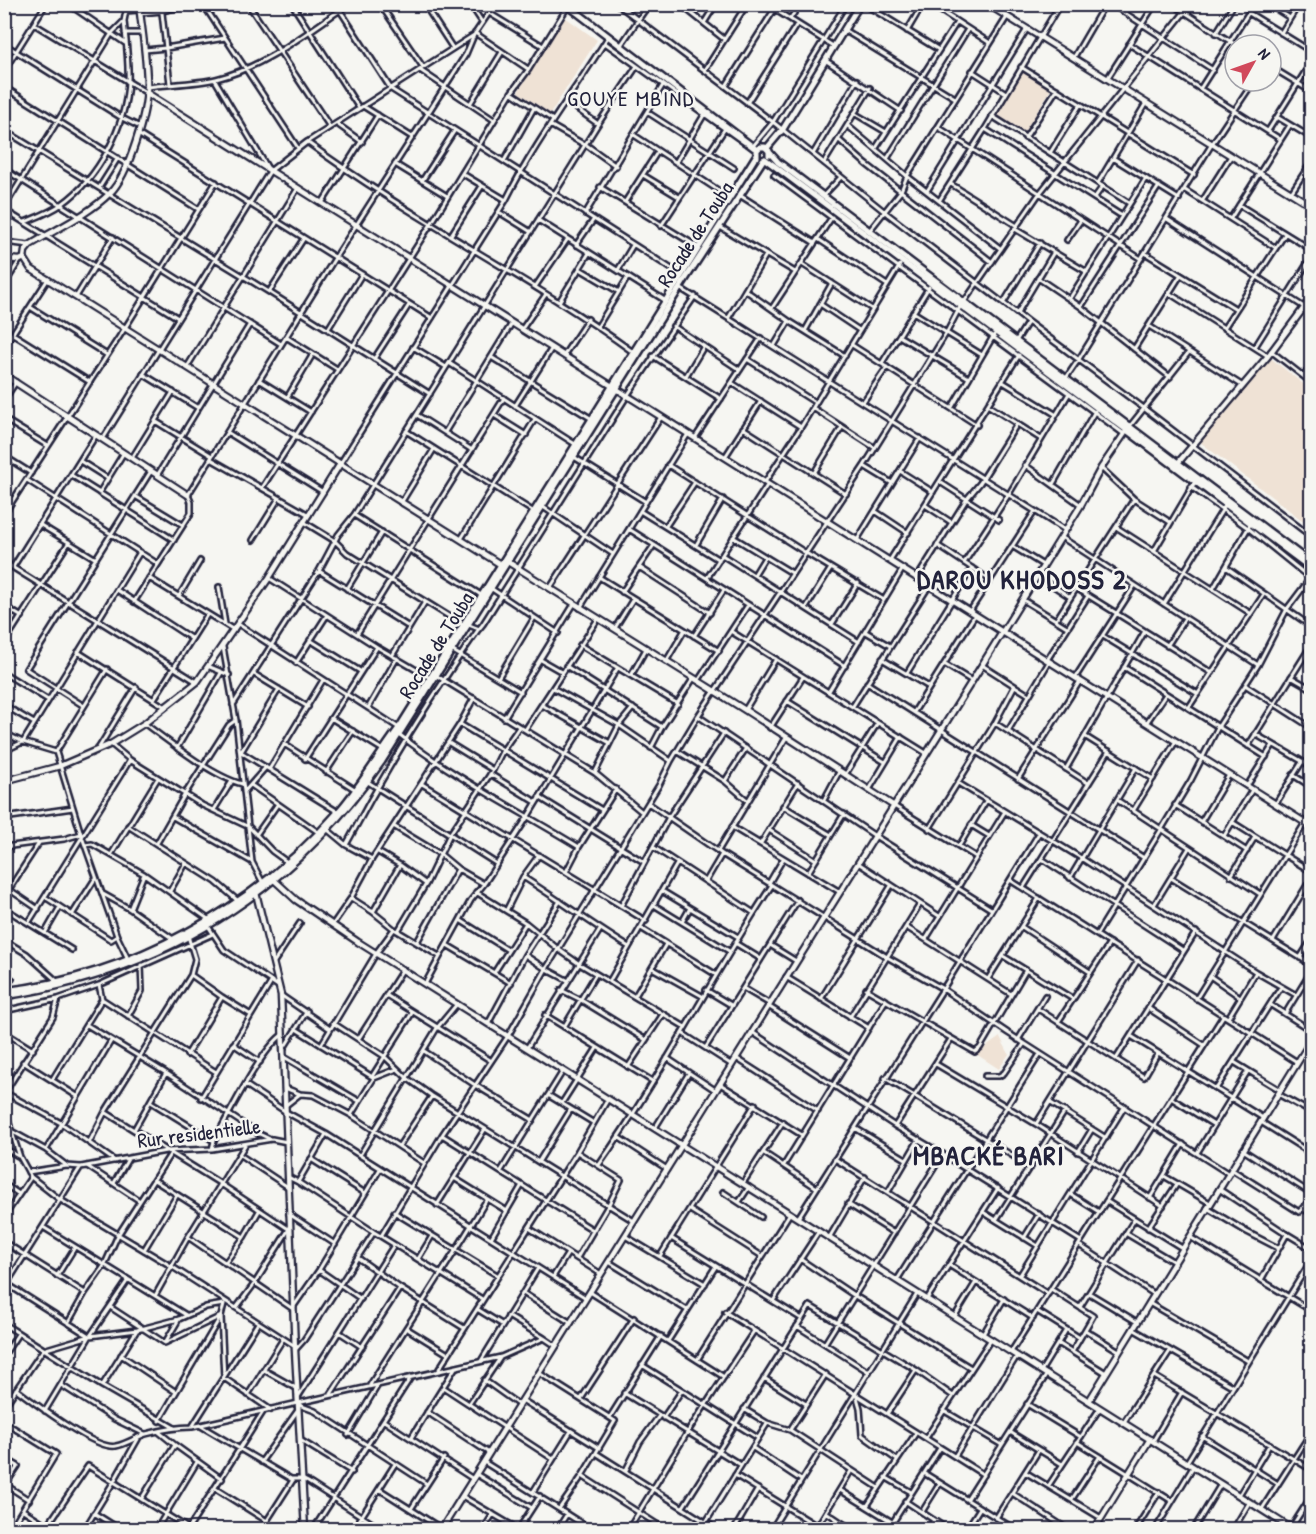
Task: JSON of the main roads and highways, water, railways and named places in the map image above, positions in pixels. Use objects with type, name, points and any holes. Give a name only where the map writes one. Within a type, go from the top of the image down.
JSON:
[{"type":"main road","points":[[768,150],[862,4]]},
{"type":"main road","points":[[569,6],[607,40],[620,46],[764,159],[837,212],[901,264],[1016,341],[1066,378],[1127,430]]},
{"type":"main road","points":[[754,149],[762,146],[768,150],[995,334],[1072,388],[1096,410],[1176,464],[1311,564]]},
{"type":"main road","name":"Rocade de Touba","points":[[433,677],[453,651],[481,595],[505,565],[543,507],[636,354],[680,288],[699,248],[730,198],[754,149]]},
{"type":"main road","name":"Rocade de Touba","points":[[636,354],[666,301],[719,227],[768,150]]},
{"type":"main road","name":"Rocade de Touba","points":[[4,996],[46,989],[94,976],[144,958],[188,936],[256,891],[328,830],[368,782],[491,589],[534,512],[576,445],[615,388]]},
{"type":"main road","points":[[1176,464],[1193,484],[1311,569]]},
{"type":"main road","name":"Rocade de Touba","points":[[4,991],[58,982],[96,971],[208,923],[272,878],[338,812],[399,731]]},
{"type":"district","name":"GOUYE MBIND","points":[[631,98]]},
{"type":"district","name":"DAROU KHODOSS 2","points":[[1022,579]]},
{"type":"district","name":"MBACKÉ BARI","points":[[989,1155]]}]
